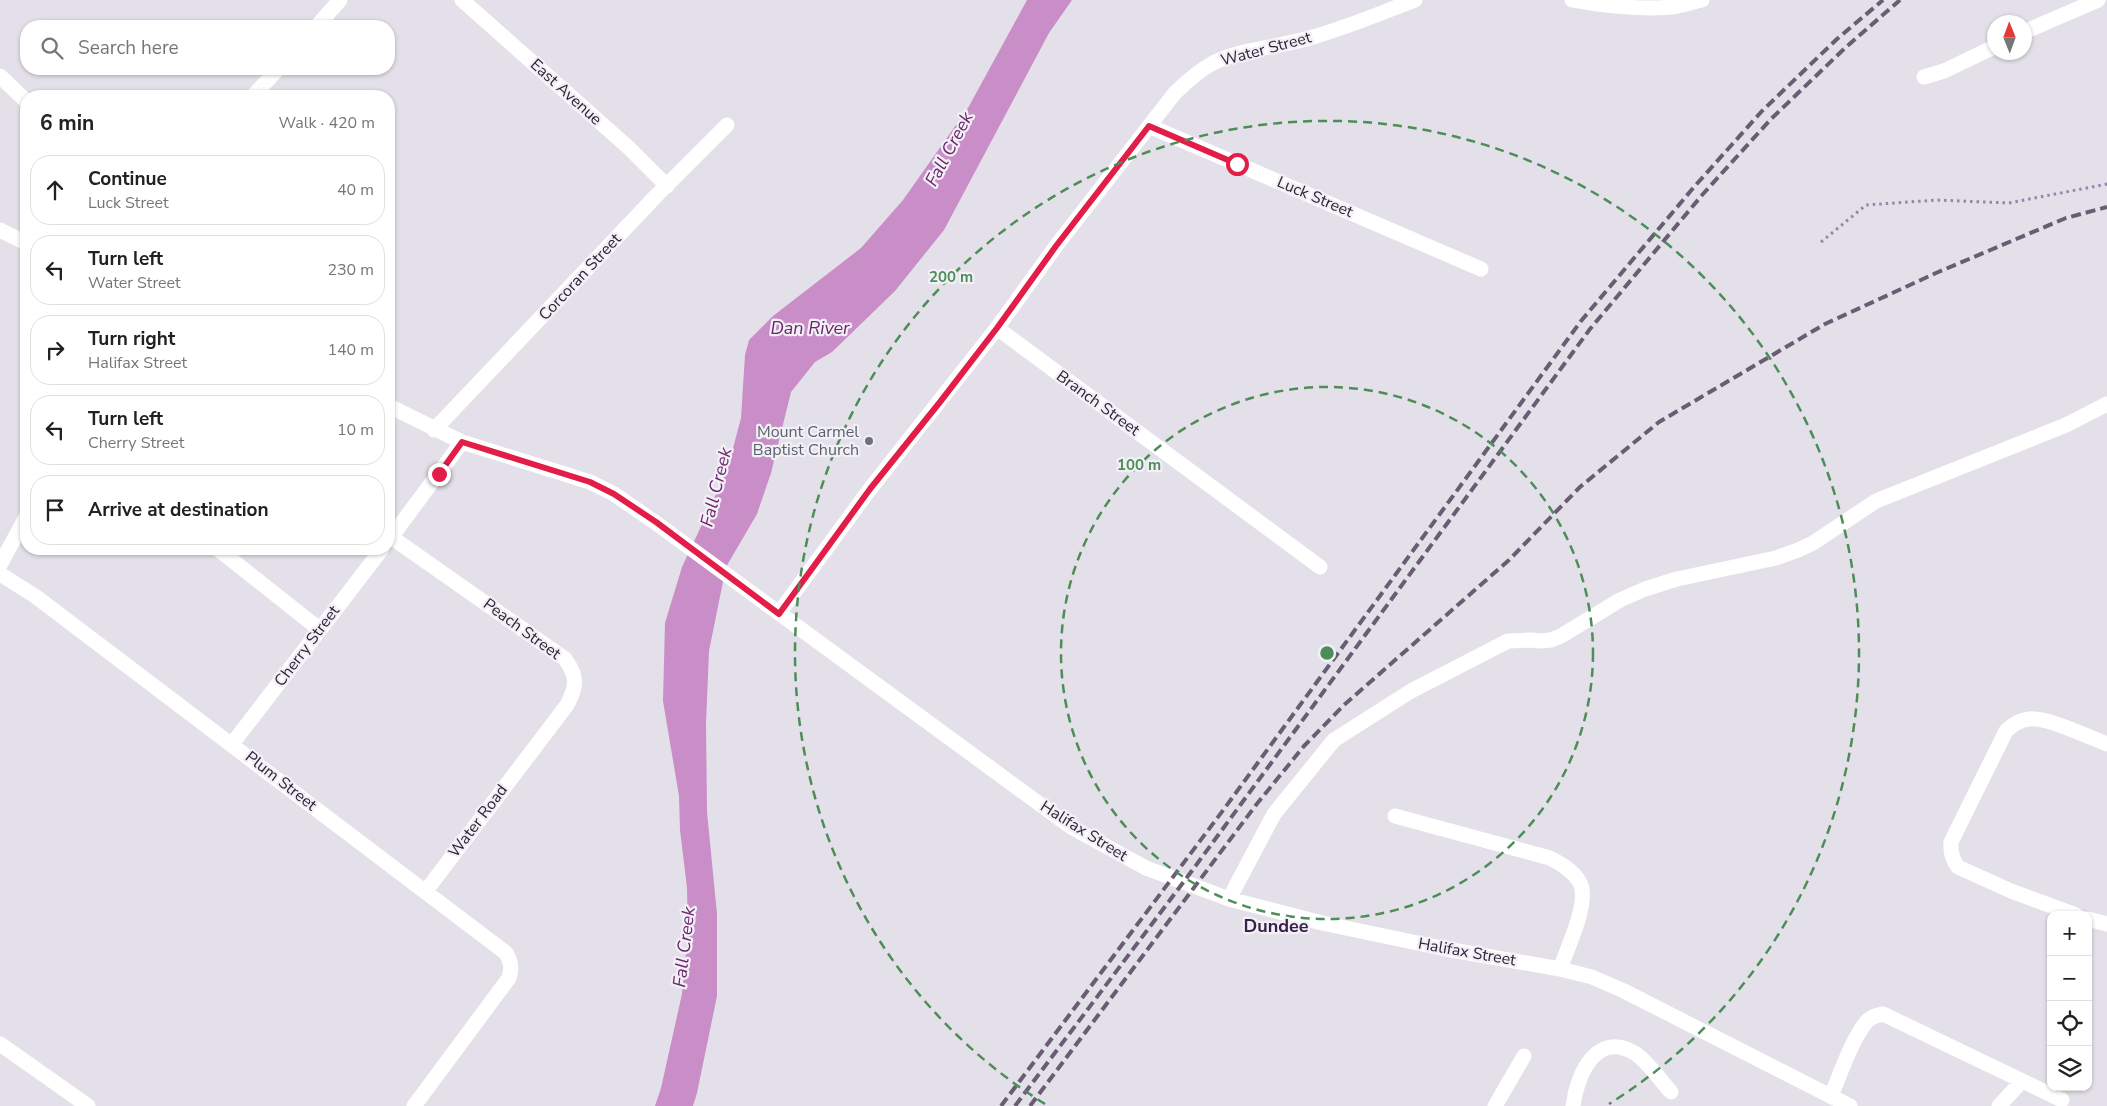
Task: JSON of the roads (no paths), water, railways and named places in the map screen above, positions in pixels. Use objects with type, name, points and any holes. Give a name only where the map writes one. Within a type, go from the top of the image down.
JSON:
[{"type":"street","points":[[322,20],[340,0]]},
{"type":"street","name":"East Avenue","points":[[462,0],[629,148],[667,186]]},
{"type":"street","name":"Water Street","points":[[779,614],[870,489],[997,328],[1056,246],[1174,94],[1190,78],[1212,64],[1233,56],[1294,43],[1415,0]]},
{"type":"street","points":[[1572,0],[1596,4],[1673,7],[1702,0]]},
{"type":"street","points":[[2032,29],[2098,0]]},
{"type":"street","points":[[1924,77],[1944,71],[1987,50]]},
{"type":"street","points":[[259,90],[272,75]]},
{"type":"street","points":[[0,76],[20,94]]},
{"type":"street","name":"Corcoran Street","points":[[434,430],[667,186],[727,126]]},
{"type":"street","name":"Luck Street","points":[[1149,126],[1481,269]]},
{"type":"street","points":[[0,230],[20,240]]},
{"type":"street","name":"Branch Street","points":[[997,328],[1320,567]]},
{"type":"street","points":[[1229,899],[1274,814],[1334,740],[1411,691],[1508,641],[1551,640],[1561,636],[1620,600],[1645,589],[1677,579],[1776,558],[1798,550],[1813,543],[1876,501],[2057,428],[2107,404]]},
{"type":"street","name":"Halifax Street","points":[[395,409],[434,430],[462,442],[590,482],[614,494],[656,522],[1071,827],[1146,868],[1229,899],[1322,923],[1436,948],[1560,969],[1592,977],[1624,991],[1850,1106]]},
{"type":"street","name":"Cherry Street","points":[[395,531],[462,442]]},
{"type":"street","points":[[0,565],[20,528]]},
{"type":"street","name":"Peach Street","points":[[395,547],[565,659],[572,669],[575,680],[574,692],[567,705],[532,751]]},
{"type":"street","points":[[226,555],[320,629]]},
{"type":"street","name":"Cherry Street","points":[[232,744],[377,555]]},
{"type":"street","name":"Plum Street","points":[[0,574],[35,596],[506,953],[511,961],[512,969],[509,978],[414,1106]]},
{"type":"street","points":[[2065,911],[2011,891],[1958,867],[1950,851],[1951,842],[2006,732],[2014,724],[2028,719],[2041,719],[2107,744]]},
{"type":"street","name":"Water Road","points":[[425,892],[532,751]]},
{"type":"street","points":[[1395,816],[1550,858],[1562,864],[1577,877],[1581,884],[1583,895],[1577,923],[1560,969]]},
{"type":"street","points":[[2092,919],[2107,924]]},
{"type":"street","points":[[1831,1096],[1853,1046],[1868,1021],[1874,1016],[1883,1014],[2020,1082],[2062,1100]]},
{"type":"street","points":[[0,1044],[88,1106]]},
{"type":"street","points":[[1572,1106],[1581,1072],[1591,1057],[1602,1050],[1612,1047],[1624,1048],[1638,1055],[1671,1092]]},
{"type":"street","points":[[1495,1106],[1524,1056]]},
{"type":"street","points":[[1999,1106],[2020,1082]]},
{"type":"water","name":"Dan River","points":[[1027,0],[1072,0],[1049,33],[944,230],[895,291],[832,352],[815,362],[791,392],[771,473],[757,514],[726,567],[709,651],[706,724],[707,812],[717,914],[717,996],[693,1106],[655,1106],[661,1088],[682,994],[688,932],[687,888],[680,830],[679,796],[663,701],[665,623],[682,567],[727,471],[741,418],[745,355],[749,340],[773,316],[861,248],[903,200],[968,108]]},
{"type":"railway","points":[[1001,1106],[1224,809],[1581,321],[1694,187],[1762,111],[1837,39],[1883,0]]},
{"type":"railway","points":[[1015,1106],[1194,868],[1590,329],[1703,194],[1771,119],[1845,48],[1900,0]]},
{"type":"railway","points":[[1030,1106],[1256,805],[1304,746],[1344,705],[1509,560],[1580,487],[1659,422],[1825,324],[1936,273],[2066,218],[2107,207]]},
{"type":"place","name":"Mount Carmel Baptist Church","points":[[869,441]]},
{"type":"district","name":"Dundee","points":[[1276,926]]},
{"type":"water label","name":"Fall Creek","points":[[949,149]]},
{"type":"water label","name":"Fall Creek","points":[[716,487]]},
{"type":"water label","name":"Fall Creek","points":[[684,947]]}]
